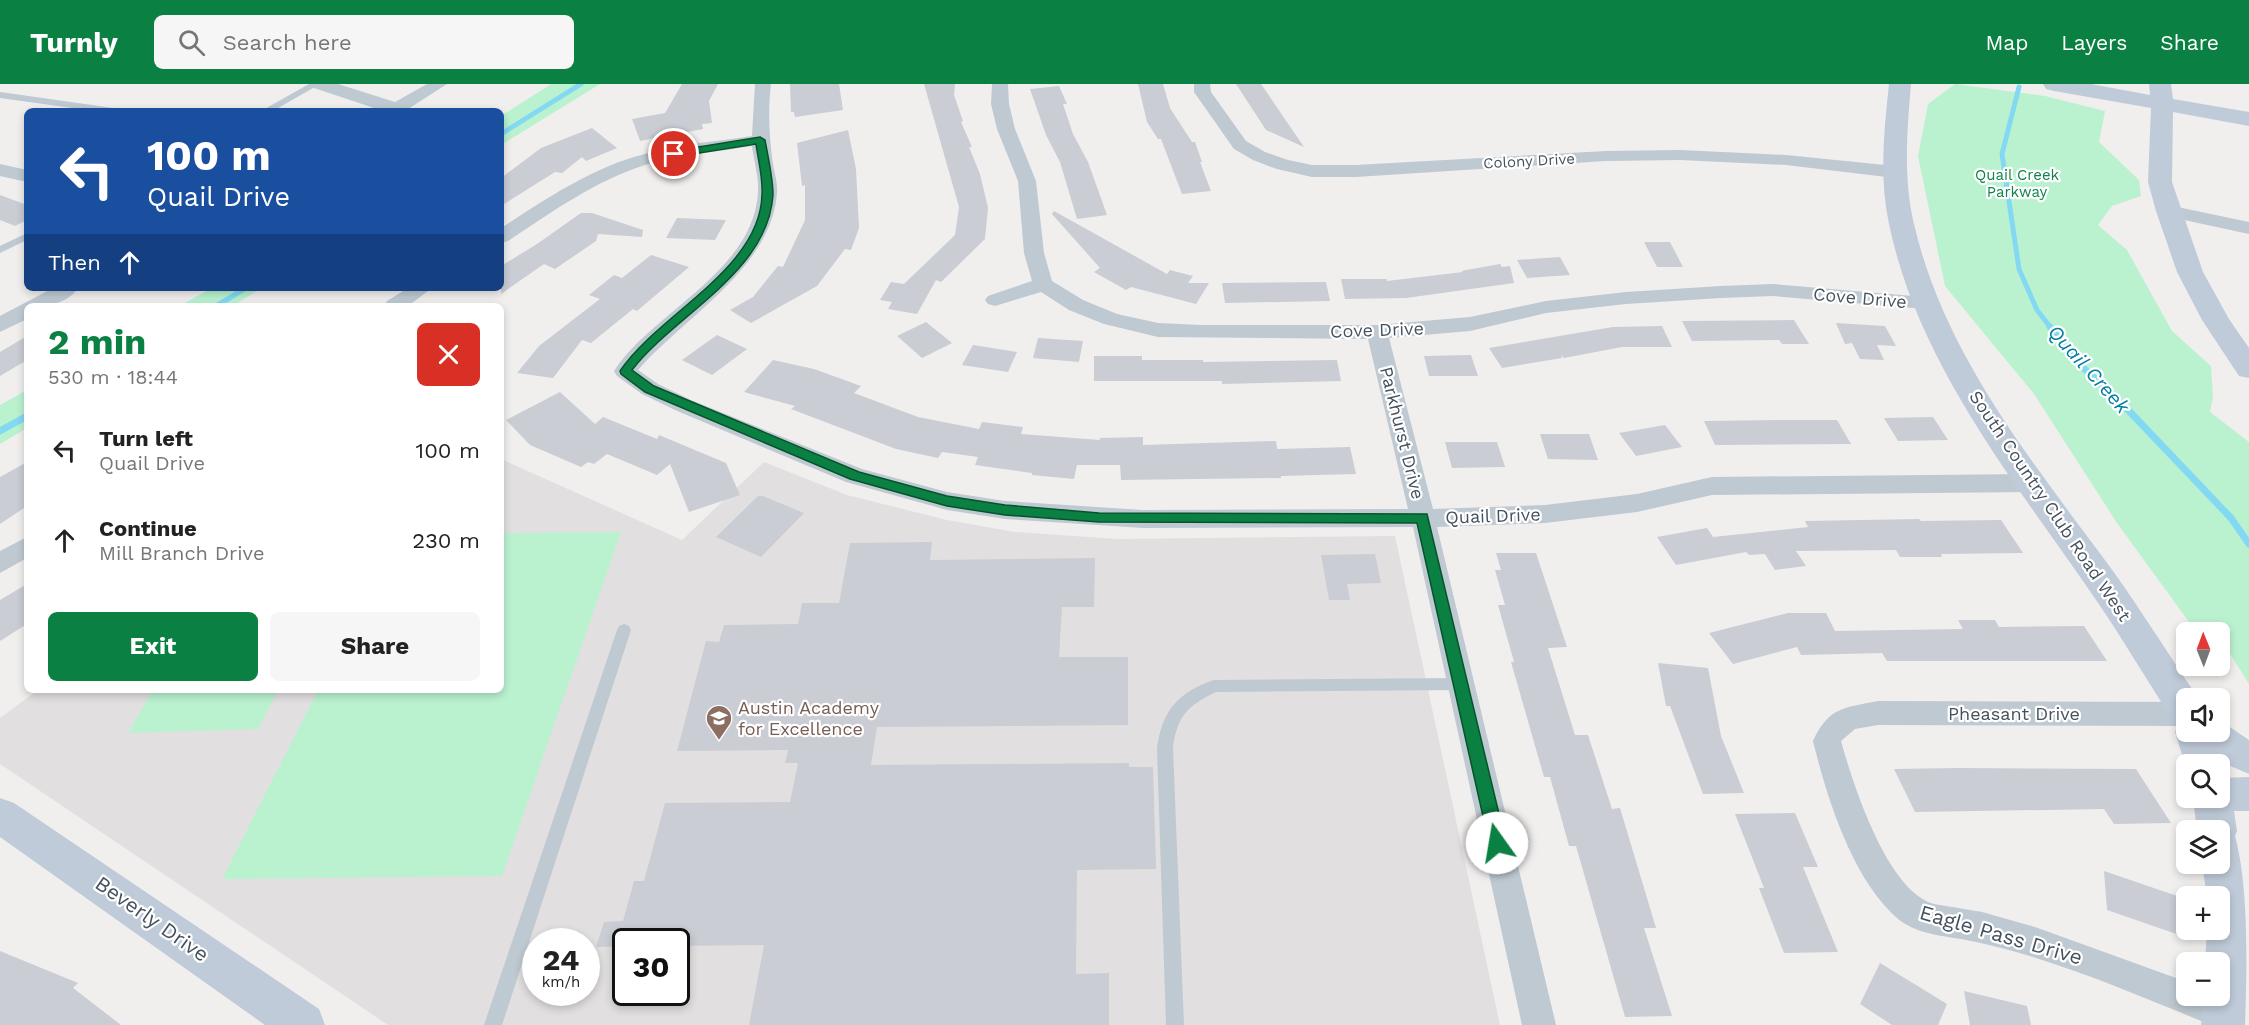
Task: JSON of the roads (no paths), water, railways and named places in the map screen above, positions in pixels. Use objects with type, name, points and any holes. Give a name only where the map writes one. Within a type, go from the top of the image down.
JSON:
[{"type":"street","points":[[318,84],[389,108]]},
{"type":"street","points":[[398,108],[439,84]]},
{"type":"street","points":[[504,235],[584,183],[626,165],[652,158],[760,140],[759,105],[763,84]]},
{"type":"street","points":[[995,300],[1043,284],[1034,253],[1027,181],[1006,129],[1000,104],[1000,84]]},
{"type":"street","name":"Colony Drive","points":[[1202,84],[1203,92],[1240,145],[1259,156],[1283,165],[1312,171],[1356,171],[1606,156],[1680,155],[1786,160],[1895,172]]},
{"type":"street","name":"South Country Club Road West","points":[[1900,84],[1891,139],[1900,220],[1925,303],[1978,404],[2031,483],[2108,590],[2176,696]]},
{"type":"street","points":[[2054,84],[2161,94],[2249,119]]},
{"type":"street","points":[[2161,94],[2160,182],[2168,211],[2190,272],[2217,320],[2249,369]]},
{"type":"street","name":"Quail Drive","points":[[760,140],[768,195],[761,224],[753,242],[718,284],[643,348],[626,371],[650,389],[683,405],[855,476],[947,501],[1005,510],[1143,519],[1422,518],[1545,514],[1637,503],[1712,486],[2031,483]]},
{"type":"street","points":[[0,170],[24,175]]},
{"type":"street","points":[[2168,211],[2249,228]]},
{"type":"street","name":"Cove Drive","points":[[1043,284],[1076,305],[1111,319],[1158,330],[1377,332],[1470,324],[1546,307],[1626,298],[1773,290],[1925,303]]},
{"type":"street","points":[[40,303],[62,291]]},
{"type":"street","points":[[399,303],[417,291]]},
{"type":"street","points":[[0,325],[24,312]]},
{"type":"street","name":"Parkhurst Drive","points":[[1377,332],[1539,1025]]},
{"type":"street","points":[[0,563],[24,548]]},
{"type":"street","name":"Pheasant Drive","points":[[1841,721],[1878,713],[2176,713]]},
{"type":"street","name":"Eagle Pass Drive","points":[[1841,721],[1830,732],[1827,741],[1846,802],[1877,868],[1892,891],[1913,910],[1937,920],[1976,927],[2046,946],[2223,1019]]},
{"type":"street","points":[[2221,742],[2249,758]]},
{"type":"street","points":[[2230,795],[2249,794]]},
{"type":"street","name":"Beverly Drive","points":[[0,815],[303,1025]]},
{"type":"street","points":[[2223,1019],[2229,907],[2224,874]]},
{"type":"lane","points":[[272,108],[318,84]]},
{"type":"lane","points":[[0,95],[92,108]]},
{"type":"lane","points":[[0,250],[24,238]]},
{"type":"lane","points":[[493,1025],[624,630]]},
{"type":"lane","points":[[1175,1025],[1165,748],[1167,726],[1176,710],[1191,696],[1214,686],[1461,684]]},
{"type":"waterway","points":[[504,132],[581,84]]},
{"type":"waterway","name":"Quail Creek","points":[[2019,87],[2002,154],[2019,269],[2037,310],[2051,328]]},
{"type":"waterway","points":[[221,303],[241,291]]},
{"type":"waterway","name":"Quail Creek","points":[[2050,327],[2072,357],[2130,412],[2231,518],[2249,544]]},
{"type":"waterway","points":[[0,431],[24,418]]},
{"type":"place","name":"Austin Academy for Excellence","points":[[719,741]]},
{"type":"park label","name":"Quail Creek Parkway","points":[[2017,184]]}]
